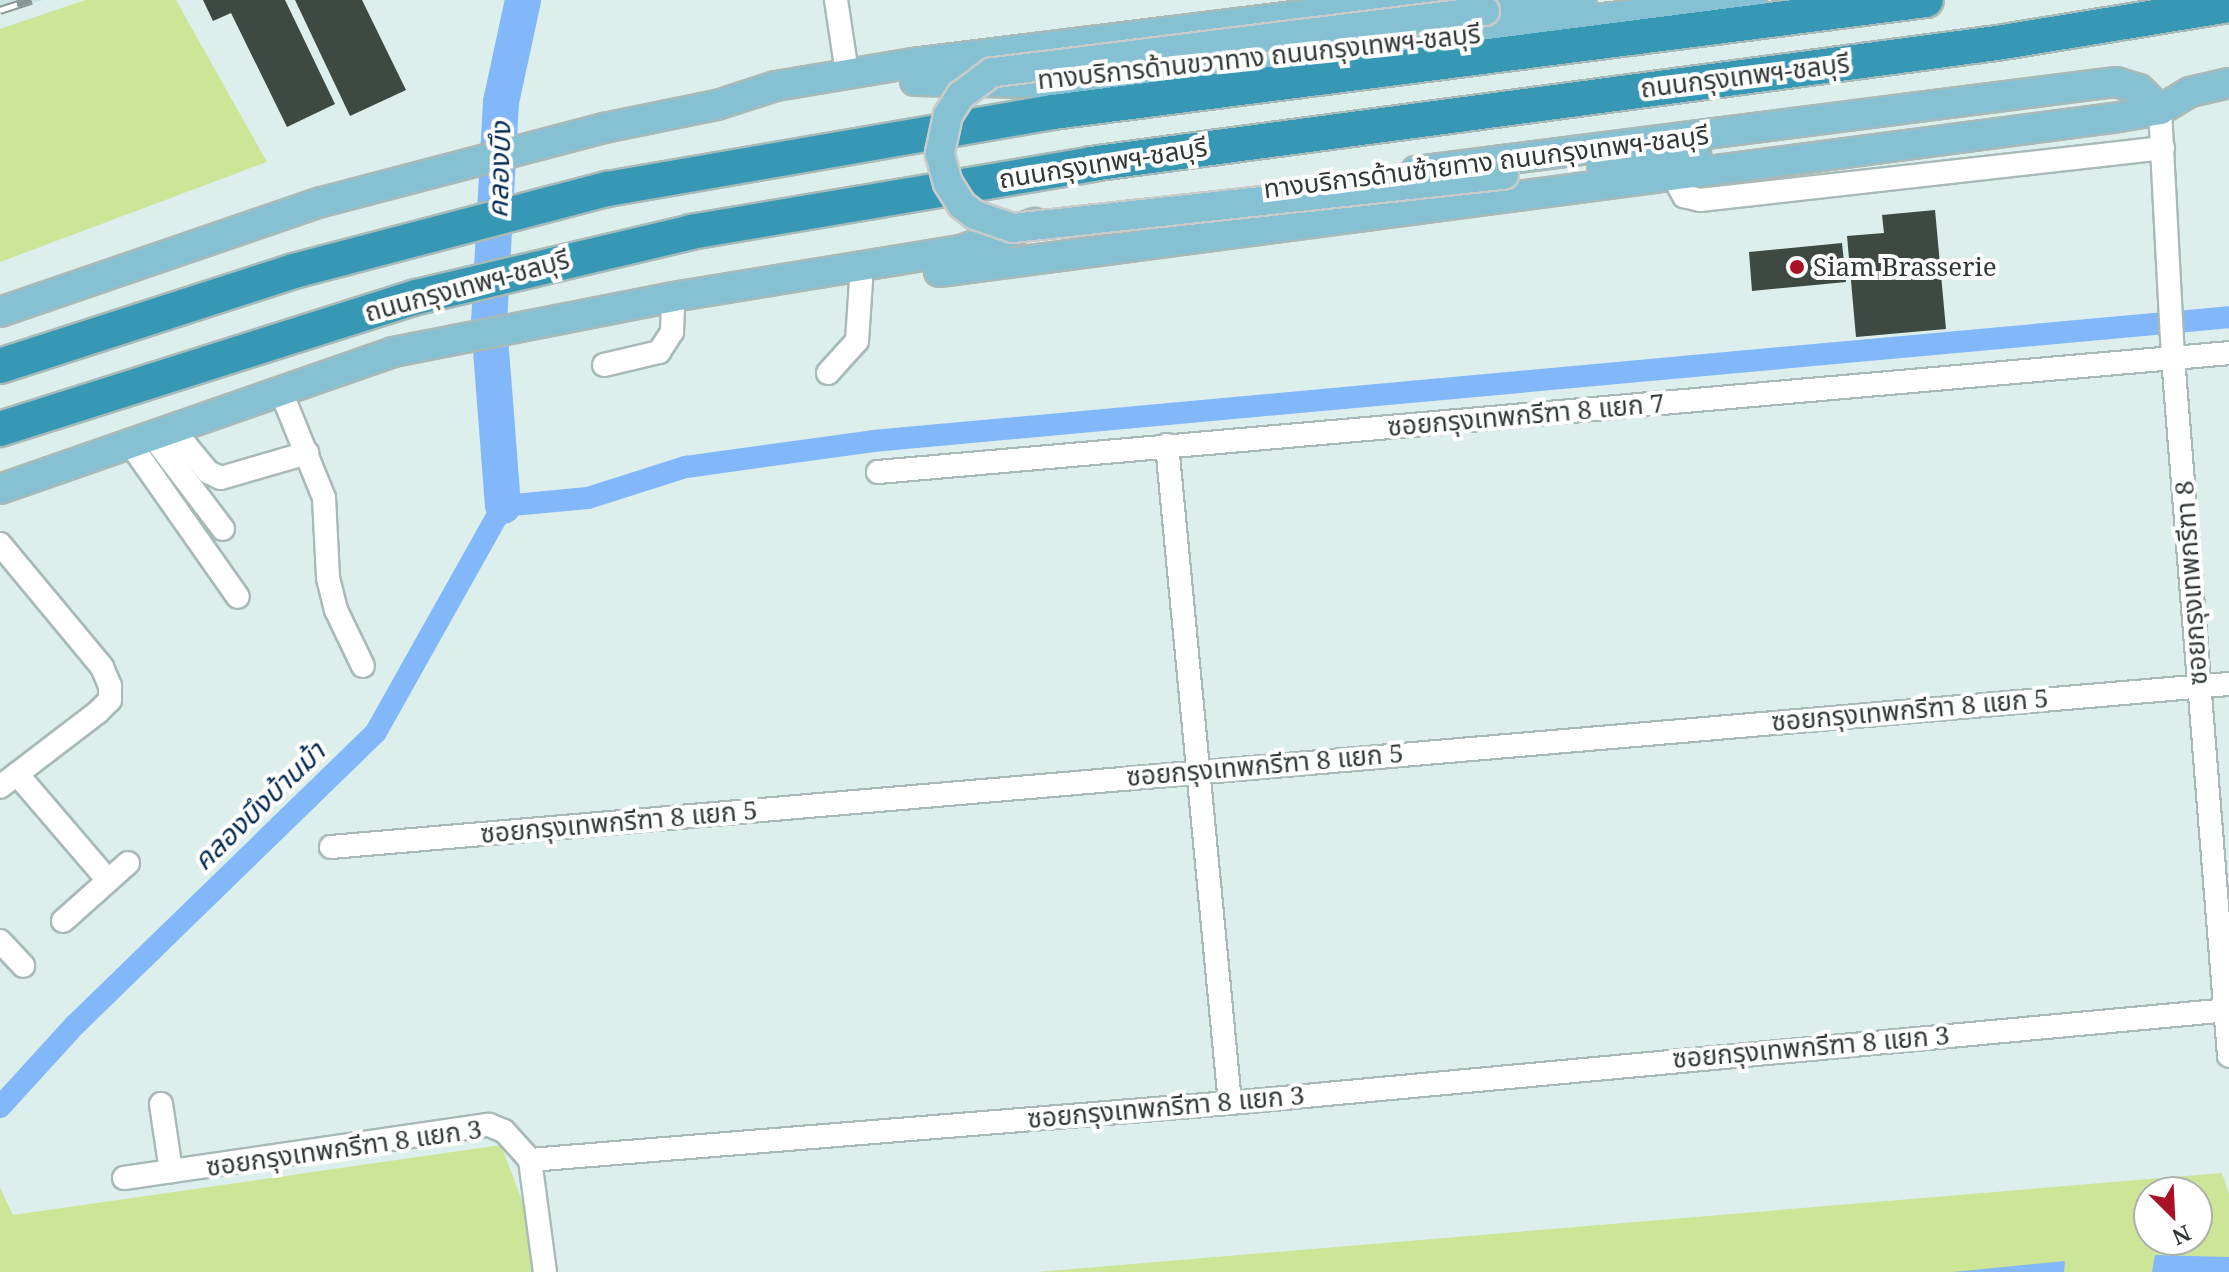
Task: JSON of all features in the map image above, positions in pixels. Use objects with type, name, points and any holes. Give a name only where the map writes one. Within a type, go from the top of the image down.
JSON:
[{"type":"highway","name":"ถนนกรุงเทพฯ-ชลบุรี","points":[[0,366],[176,307],[396,242],[607,189],[1053,112],[1926,0]]},
{"type":"highway","name":"ถนนกรุงเทพฯ-ชลบุรี","points":[[0,429],[417,297],[598,252],[1091,164],[1997,43],[2229,5]]},
{"type":"main road","name":"ทางบริการด้านขวาทาง ถนนกรุงเทพฯ-ชลบุรี","points":[[0,312],[322,202],[604,128],[717,105],[776,86],[1265,10],[1423,0]]},
{"type":"main road","points":[[1581,0],[992,72],[961,95],[948,115],[940,154],[948,183],[962,205],[985,220],[1013,228],[1735,152],[1840,155]]},
{"type":"main road","name":"ทางบริการด้านขวาทาง ถนนกรุงเทพฯ-ชลบุรี","points":[[717,105],[784,103],[947,77],[1044,83],[1105,78],[1752,0]]},
{"type":"main road","name":"ทางบริการด้านซ้ายทาง ถนนกรุงเทพฯ-ชลบุรี","points":[[807,277],[861,280],[1926,144],[2160,110],[2190,92],[2229,83]]},
{"type":"main road","points":[[2091,84],[2110,95],[2119,117]]},
{"type":"main road","name":"ทางบริการด้านซ้ายทาง ถนนกรุงเทพฯ-ชลบุรี","points":[[0,489],[150,434],[393,352],[673,297],[979,246],[1051,220],[2091,84],[2129,84],[2160,110]]},
{"type":"main road","points":[[1923,106],[1934,122],[1926,144]]},
{"type":"street","points":[[836,0],[847,73]]},
{"type":"street","name":"ซอยกรุงเทพกรีฑา 8","points":[[2160,110],[2173,352],[2229,1056]]},
{"type":"street","points":[[1674,178],[1684,196],[1700,200],[2163,148]]},
{"type":"street","points":[[828,373],[857,341],[861,280]]},
{"type":"street","points":[[604,365],[659,352],[672,332],[673,297]]},
{"type":"street","name":"ซอยกรุงเทพกรีฑา 8 แยก 7","points":[[878,472],[2173,352],[2229,353]]},
{"type":"street","points":[[280,389],[324,498],[328,578],[336,610],[363,666]]},
{"type":"street","points":[[150,434],[221,478],[307,453]]},
{"type":"street","points":[[150,434],[223,529]]},
{"type":"street","points":[[150,434],[238,597]]},
{"type":"street","points":[[1167,445],[1230,1103]]},
{"type":"street","points":[[0,544],[102,667],[110,686],[110,700],[98,712],[8,780],[108,880]]},
{"type":"street","name":"ซอยกรุงเทพกรีฑา 8 แยก 5","points":[[331,847],[2229,684]]},
{"type":"street","points":[[63,921],[128,863]]},
{"type":"street","points":[[0,941],[23,966]]},
{"type":"street","name":"ซอยกรุงเทพกรีฑา 8 แยก 3","points":[[124,1178],[489,1125],[504,1131],[530,1160],[1230,1103],[2227,1010]]},
{"type":"street","points":[[161,1104],[171,1171]]},
{"type":"street","points":[[530,1160],[545,1272]]},
{"type":"shaded area","points":[[0,0],[43,0],[0,13]]},
{"type":"green space","points":[[85,0],[176,0],[267,162],[0,262],[0,29]]},
{"type":"green space","points":[[501,1145],[549,1272],[0,1272],[0,1188],[13,1215]]},
{"type":"green space","points":[[2222,1173],[2229,1195],[2229,1272],[1037,1272],[2133,1180],[2133,1256],[2213,1256],[2213,1176],[2186,1176]]},
{"type":"water","points":[[2155,1256],[2229,1257],[2229,1272],[2152,1272]]},
{"type":"water","points":[[2065,1261],[2064,1272],[1953,1272]]},
{"type":"building","points":[[203,0],[285,0],[335,104],[287,127],[231,13],[213,21]]},
{"type":"building","points":[[295,0],[362,0],[406,90],[350,116]]},
{"type":"building","points":[[1935,210],[1946,329],[1856,337],[1847,236],[1884,233],[1882,215]]},
{"type":"building","name":"Siam Brasserie","points":[[1842,243],[1846,282],[1752,291],[1749,252]]},
{"type":"waterway","name":"คลองบึง","points":[[503,506],[489,323],[501,102],[523,0]]},
{"type":"waterway","name":"คลองบึงบ้านม้า","points":[[0,1107],[75,1025],[376,732],[503,506],[588,498],[686,467],[873,441],[2229,317]]},
{"type":"railway","points":[[0,10],[31,0]]},
{"type":"place","name":"Siam Brasserie","points":[[1797,267]]}]
